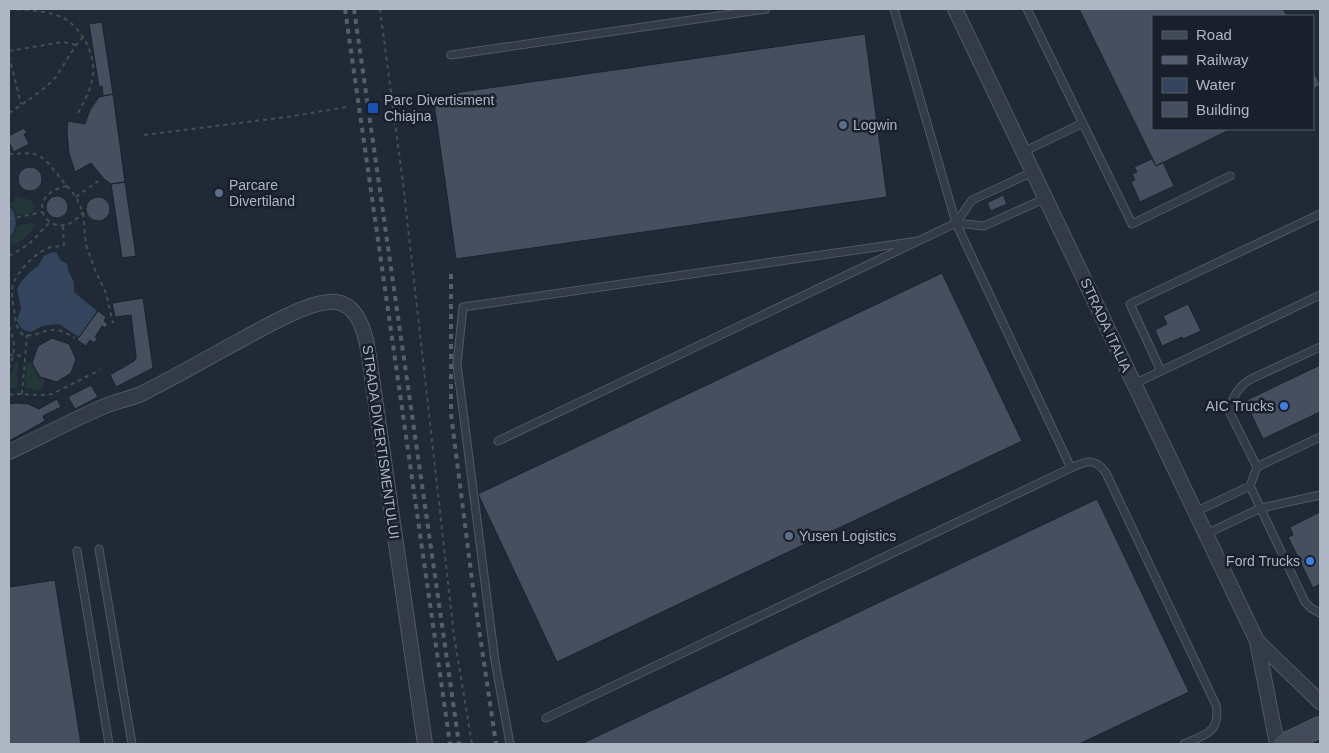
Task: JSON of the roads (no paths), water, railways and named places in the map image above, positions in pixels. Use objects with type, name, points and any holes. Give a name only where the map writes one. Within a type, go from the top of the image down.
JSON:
[{"type":"main road","points":[[1284,744],[1320,727]]},
{"type":"street","name":"STRADA ITALIA","points":[[955,9],[1257,642],[1277,744]]},
{"type":"street","name":"STRADA DIVERTISMENTULUI","points":[[9,452],[104,407],[139,395],[290,315],[326,303],[336,302],[345,305],[361,324],[368,350],[425,744]]},
{"type":"street","name":"STRADA ITALIA","points":[[1257,642],[1320,702]]},
{"type":"lane","points":[[451,55],[766,9]]},
{"type":"lane","points":[[894,9],[956,223],[1071,468]]},
{"type":"lane","points":[[1027,9],[1132,224],[1230,176]]},
{"type":"lane","points":[[1023,152],[1083,123]]},
{"type":"lane","points":[[498,441],[956,223],[972,200],[1033,172]]},
{"type":"lane","points":[[956,223],[984,226],[1046,198]]},
{"type":"lane","points":[[1161,371],[1130,304],[1320,214]]},
{"type":"lane","points":[[510,744],[495,661],[457,364],[462,307],[918,241]]},
{"type":"lane","points":[[1134,384],[1320,295]]},
{"type":"lane","points":[[1257,468],[1230,413],[1233,398],[1245,383],[1251,379],[1320,347]]},
{"type":"lane","points":[[1195,512],[1250,486],[1257,468],[1320,437]]},
{"type":"lane","points":[[546,718],[1071,468],[1090,462],[1097,463],[1106,473],[1216,705],[1217,723],[1210,731],[1184,744]]},
{"type":"lane","points":[[1250,486],[1305,602],[1320,613]]},
{"type":"lane","points":[[1206,534],[1261,508],[1320,495]]},
{"type":"lane","points":[[100,549],[132,744]]},
{"type":"lane","points":[[77,551],[109,744]]},
{"type":"water","points":[[9,206],[14,213],[16,222],[9,238]]},
{"type":"water","points":[[56,252],[61,261],[68,266],[68,271],[74,282],[74,292],[97,311],[79,337],[59,324],[42,326],[31,332],[22,329],[17,321],[21,308],[17,289],[20,283],[38,266],[44,256]]},
{"type":"railway","points":[[345,9],[450,744]]},
{"type":"railway","points":[[354,9],[459,744]]},
{"type":"railway","points":[[451,274],[451,414],[473,588],[496,744]]},
{"type":"place","name":"Parc Divertisment Chiajna","points":[[373,108]]},
{"type":"place","name":"Logwin","points":[[843,125]]},
{"type":"place","name":"Parcare Divertiland","points":[[219,193]]},
{"type":"place","name":"AIC Trucks","points":[[1284,406]]},
{"type":"place","name":"Yusen Logistics","points":[[789,536]]},
{"type":"place","name":"Ford Trucks","points":[[1310,561]]}]
